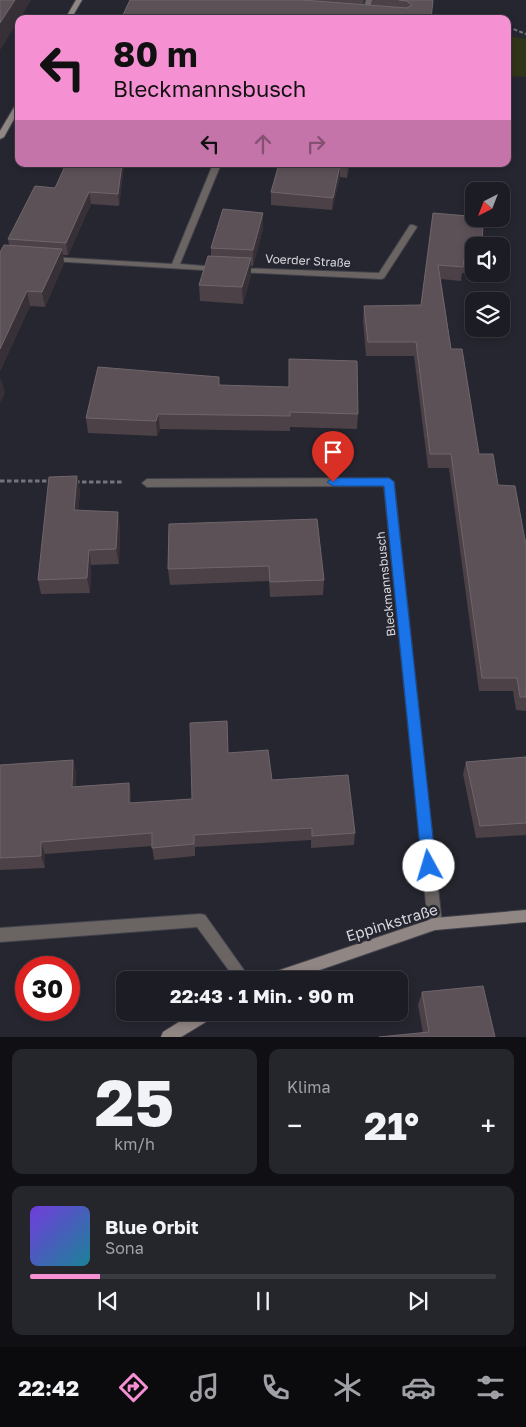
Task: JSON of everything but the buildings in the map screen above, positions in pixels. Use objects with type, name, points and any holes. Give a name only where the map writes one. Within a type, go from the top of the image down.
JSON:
[{"type":"street","points":[[70,15],[79,0]]},
{"type":"street","points":[[366,12],[369,0]]},
{"type":"street","points":[[357,11],[374,12]]},
{"type":"street","points":[[0,137],[15,111]]},
{"type":"street","points":[[175,267],[216,167]]},
{"type":"street","name":"Voerder Straße","points":[[39,258],[175,267],[381,276],[413,227]]},
{"type":"street","name":"Bleckmannsbusch","points":[[146,483],[389,482],[435,924]]},
{"type":"street","name":"Eppinkstraße","points":[[297,971],[435,924],[526,916]]},
{"type":"street","points":[[0,935],[200,920],[237,971]]},
{"type":"street","points":[[168,1037],[194,1021]]},
{"type":"path","points":[[511,28],[526,34]]},
{"type":"path","points":[[0,480],[59,482]]},
{"type":"path","points":[[68,482],[146,483]]},
{"type":"green space","points":[[511,36],[526,39],[526,77],[511,76]]},
{"type":"route","points":[[333,482],[389,482],[429,866]]}]
